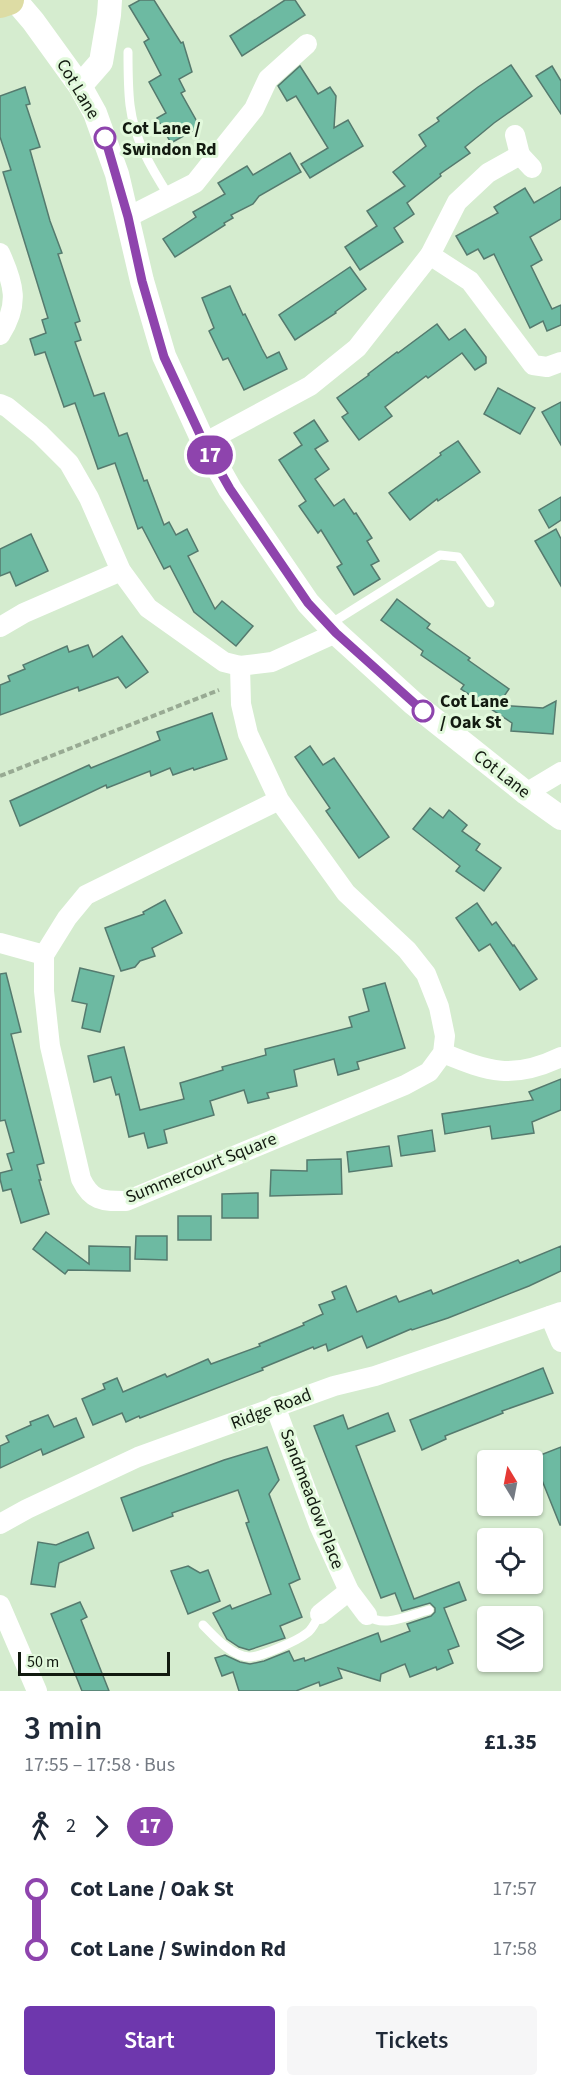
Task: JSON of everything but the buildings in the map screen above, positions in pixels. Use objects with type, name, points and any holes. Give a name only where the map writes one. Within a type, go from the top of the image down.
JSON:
[{"type":"main road","points":[[0,3],[9,0]]},
{"type":"street","name":"Cot Lane","points":[[15,0],[80,86],[95,113],[105,138],[128,217],[142,281],[164,357],[204,443],[230,489],[265,542],[308,603],[332,629],[413,703],[561,818]]},
{"type":"street","points":[[80,86],[102,62],[110,0]]},
{"type":"street","points":[[128,217],[195,183],[254,109],[268,79],[307,44]]},
{"type":"street","points":[[204,443],[310,386],[357,348],[430,255],[457,201],[488,173],[526,161],[515,135]]},
{"type":"street","points":[[0,253],[15,297],[10,316],[0,335]]},
{"type":"street","points":[[430,255],[470,281],[533,364],[547,367],[561,362]]},
{"type":"street","points":[[0,404],[40,434],[69,463],[89,498],[121,571],[148,608],[224,662],[240,666],[272,662],[332,629]]},
{"type":"street","points":[[0,627],[24,613],[121,571]]},
{"type":"street","points":[[240,666],[241,704],[248,734],[279,800],[346,893],[407,950],[426,974],[439,1006],[445,1036],[443,1053],[478,1068],[494,1071],[524,1070],[561,1057]]},
{"type":"street","points":[[526,793],[561,772]]},
{"type":"street","points":[[0,943],[44,955],[67,918],[86,895],[279,800]]},
{"type":"street","name":"Summercourt Square","points":[[44,955],[44,991],[50,1046],[81,1179],[86,1190],[100,1200],[126,1201],[405,1085],[429,1072],[443,1053]]},
{"type":"street","name":"Ridge Road","points":[[0,1524],[138,1457],[334,1386],[375,1376],[556,1314],[561,1342]]},
{"type":"street","name":"Sandmeadow Place","points":[[276,1406],[319,1525],[349,1592],[367,1615]]},
{"type":"street","name":"Sandmeadow Place","points":[[320,1614],[349,1592]]},
{"type":"street","points":[[0,1605],[37,1691]]},
{"type":"lane","points":[[128,52],[130,107],[138,139],[150,168],[169,196]]},
{"type":"lane","points":[[332,629],[440,555],[458,557],[490,603]]},
{"type":"lane","points":[[367,1615],[374,1621],[383,1623],[429,1610]]},
{"type":"lane","points":[[202,1625],[220,1642],[249,1657],[300,1638],[309,1632],[320,1614]]},
{"type":"path","points":[[0,776],[219,690]]},
{"type":"bus line","name":"17","points":[[105,138],[117,174],[142,281],[164,357],[204,443],[230,489],[308,603],[336,633],[423,711]]},
{"type":"place","name":"Cot Lane / Swindon Rd","points":[[105,138]]},
{"type":"place","name":"Cot Lane / Oak St","points":[[423,711]]}]
